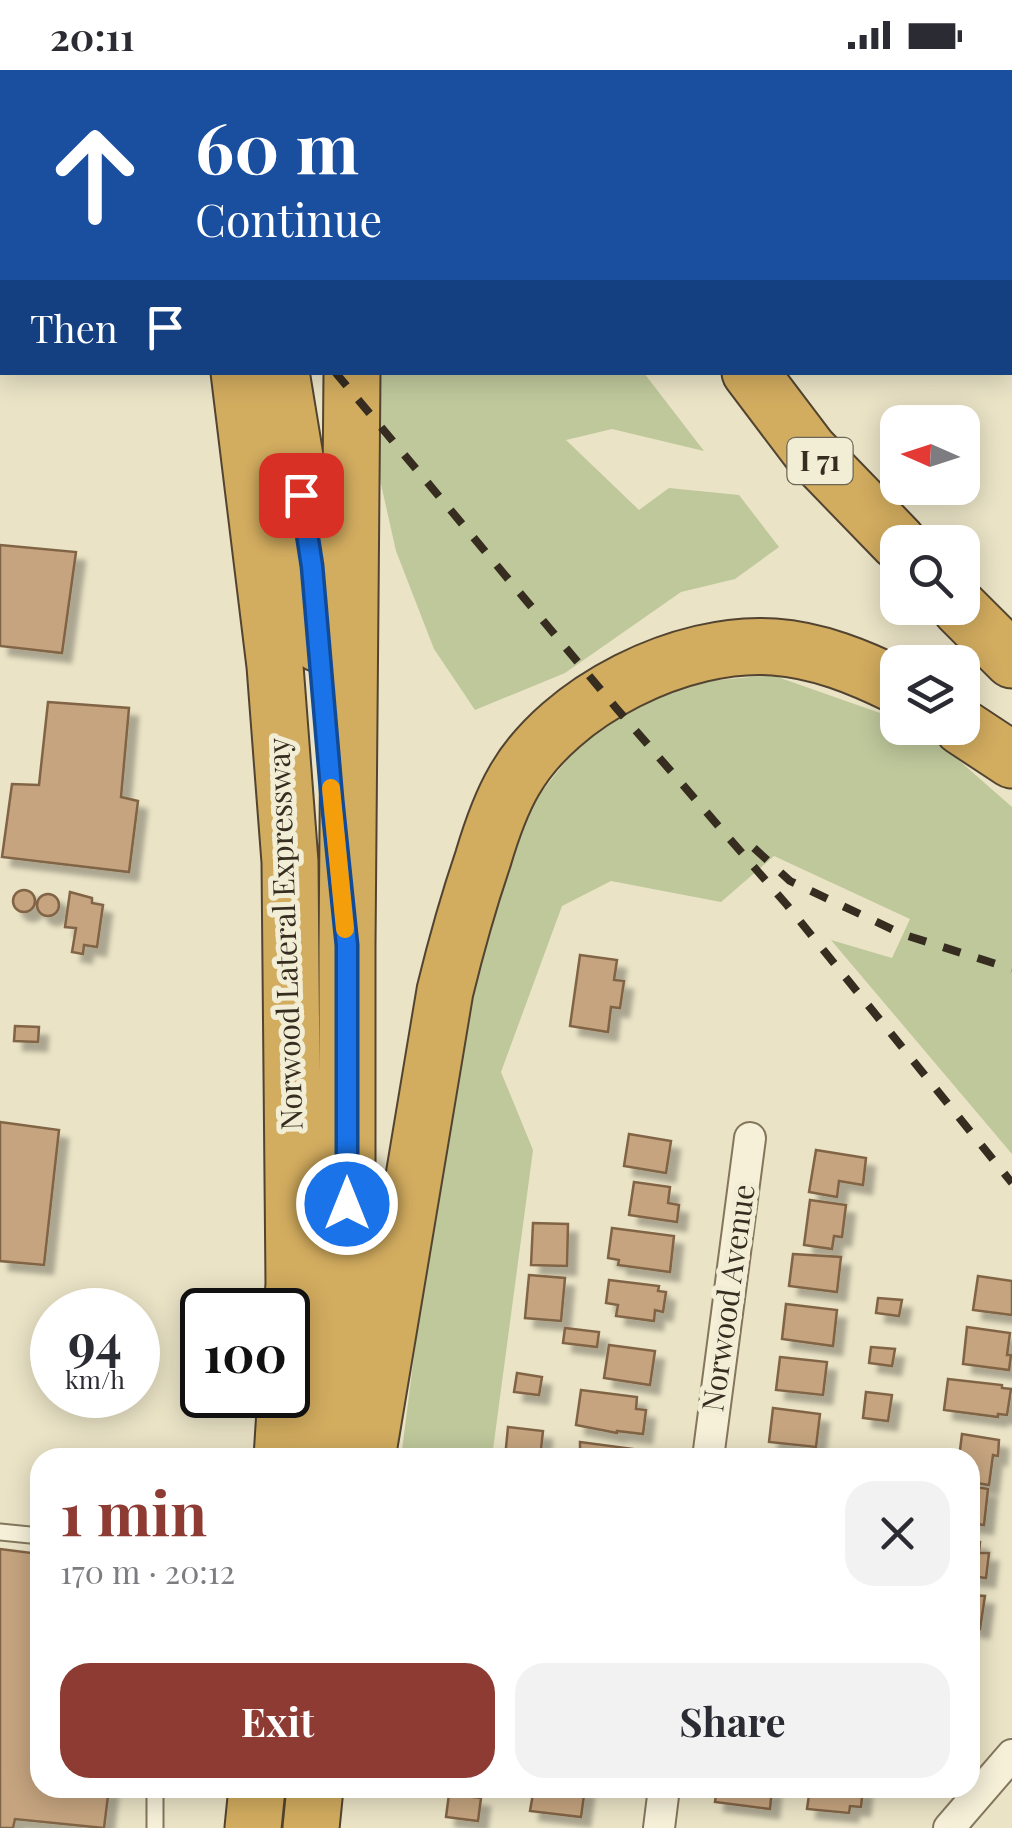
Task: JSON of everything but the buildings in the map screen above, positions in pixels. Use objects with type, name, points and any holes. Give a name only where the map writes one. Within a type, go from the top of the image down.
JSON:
[{"type":"highway","name":"Norwood Lateral Expressway","points":[[239,375],[275,666],[290,862],[294,1288]]},
{"type":"highway","points":[[281,375],[312,566],[347,945]]},
{"type":"highway","points":[[347,945],[352,375]]},
{"type":"highway","name":"I 71","points":[[752,375],[809,450],[882,525]]},
{"type":"highway","points":[[977,625],[1012,660]]},
{"type":"highway","points":[[369,1448],[445,991],[460,927],[497,814],[514,780],[529,758],[566,721],[644,672],[681,658],[733,648],[772,646],[811,652],[880,677]]},
{"type":"highway","points":[[980,739],[1012,760]]},
{"type":"highway","name":"Norwood Lateral Expressway","points":[[337,1448],[347,1242],[347,945]]},
{"type":"highway","points":[[283,1448],[285,1418]]},
{"type":"highway","points":[[253,1828],[256,1798]]},
{"type":"highway","points":[[311,1828],[314,1798]]},
{"type":"street","name":"Norwood Avenue","points":[[709,1448],[750,1138]]},
{"type":"street","points":[[980,1792],[1012,1755]]},
{"type":"street","points":[[659,1828],[663,1798]]},
{"type":"street","points":[[948,1828],[974,1798]]},
{"type":"lane","points":[[0,1532],[30,1535]]},
{"type":"lane","points":[[155,1798],[155,1828]]},
{"type":"green space","points":[[368,375],[646,375],[704,451],[612,429],[566,440],[639,510],[669,488],[739,495],[779,547],[735,579],[681,592],[565,673],[475,710],[434,649],[396,551],[372,444]]},
{"type":"green space","points":[[772,675],[880,713],[880,745],[941,745],[1012,807],[1012,1154],[831,940],[892,958],[910,919],[774,856],[721,902],[611,881],[562,906],[501,1072],[533,1150],[493,1448],[402,1448],[448,1089],[504,839],[585,737],[666,685]]},
{"type":"railway","points":[[338,375],[787,905],[1012,1183]]},
{"type":"railway","points":[[754,848],[790,881],[902,934],[1012,969]]},
{"type":"slow traffic","points":[[331,788],[345,929]]},
{"type":"route","points":[[301,495],[312,566],[347,945],[347,1204]]}]
